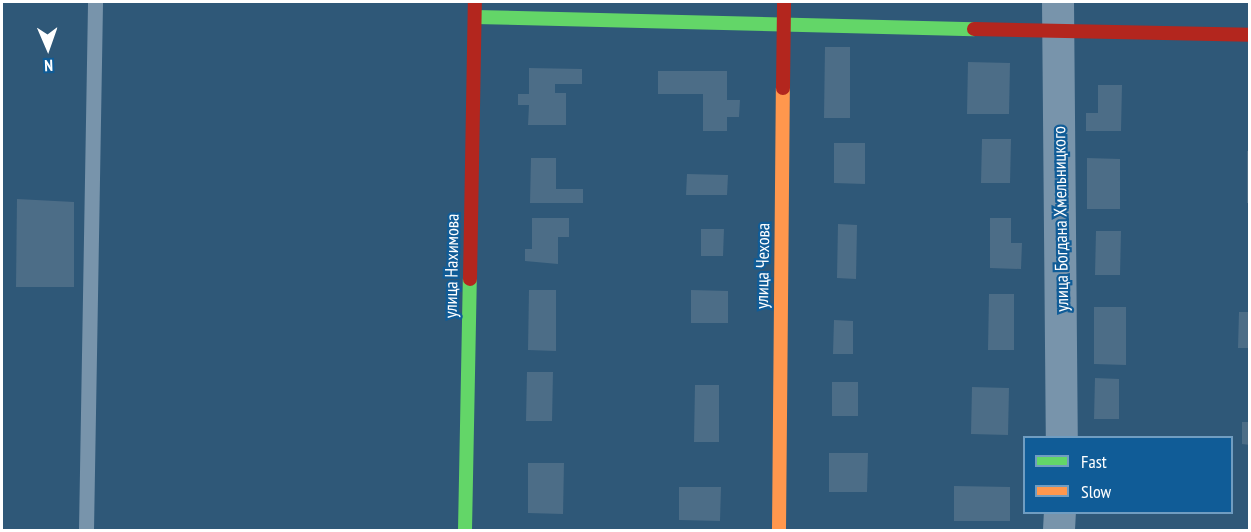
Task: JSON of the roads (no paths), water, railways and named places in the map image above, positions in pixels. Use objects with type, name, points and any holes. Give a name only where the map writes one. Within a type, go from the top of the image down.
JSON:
[{"type":"street","name":"улица Нахимова","points":[[465,531],[475,2]]},
{"type":"street","name":"улица Чехова","points":[[778,531],[784,2]]},
{"type":"street","points":[[475,17],[784,22],[1058,16],[1250,35]]},
{"type":"street","name":"улица Богдана Хмельницкого","points":[[1058,16],[1062,436]]},
{"type":"street","points":[[1059,531],[1060,514]]},
{"type":"lane","points":[[86,531],[95,2]]}]
